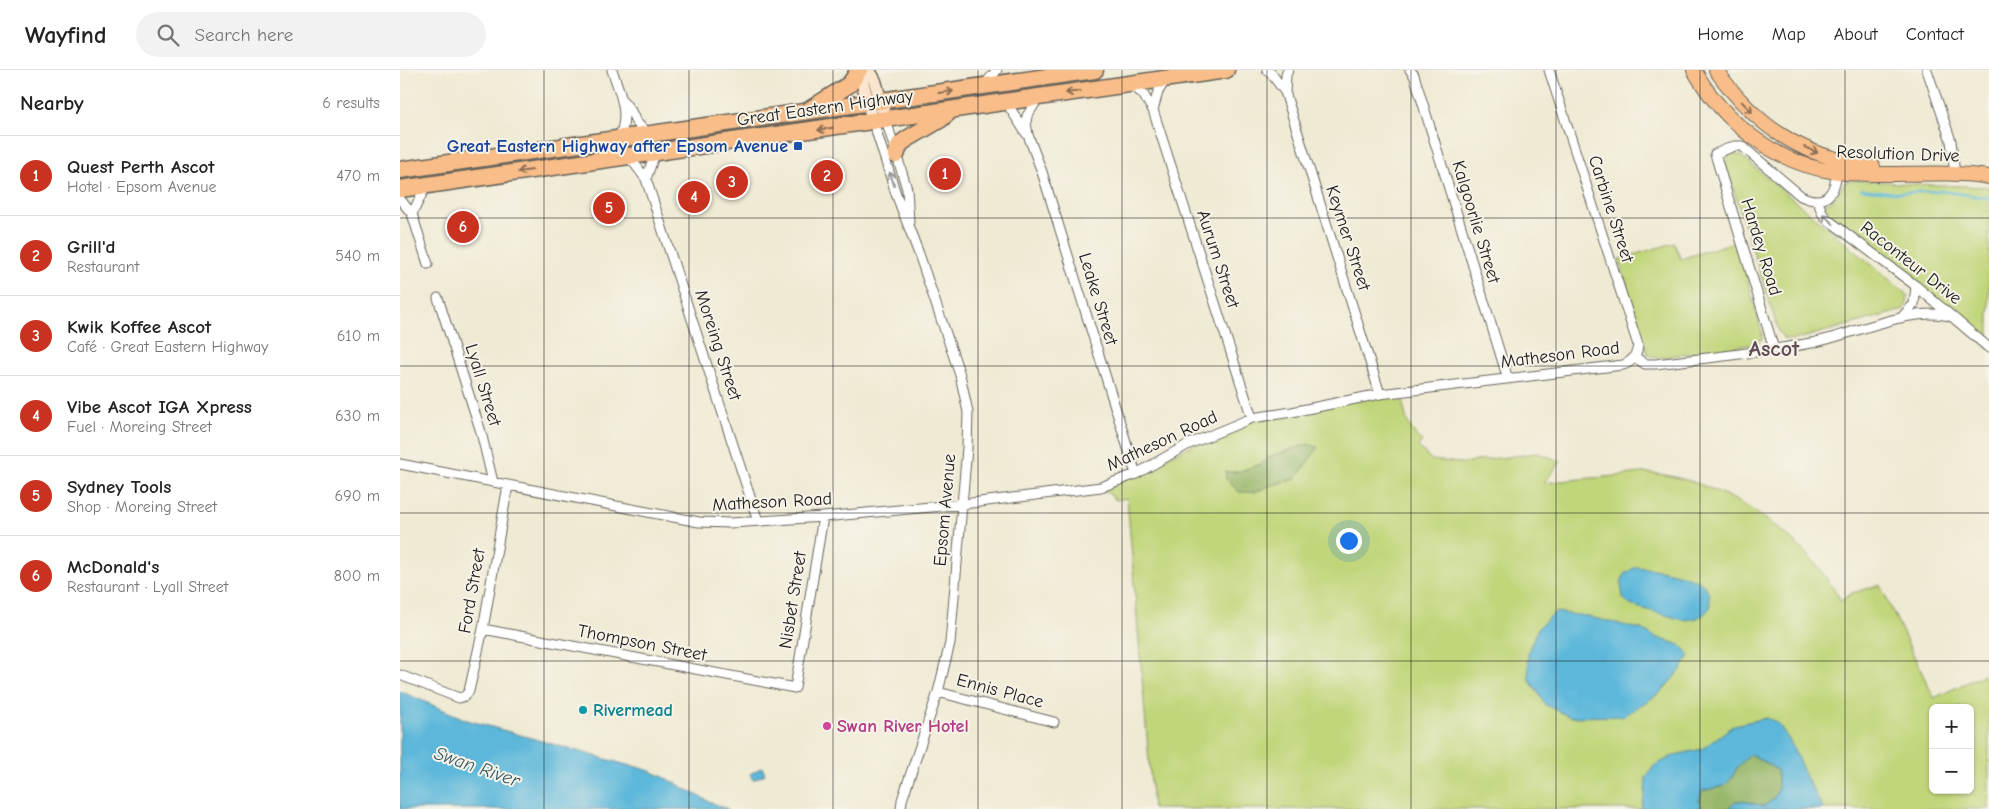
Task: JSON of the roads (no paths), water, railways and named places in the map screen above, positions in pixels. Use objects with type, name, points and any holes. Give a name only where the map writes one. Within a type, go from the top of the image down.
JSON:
[{"type":"highway","points":[[805,112],[850,84],[859,70]]},
{"type":"highway","name":"Great Eastern Highway","points":[[404,166],[440,164],[618,140],[984,86],[1022,75],[1095,70]]},
{"type":"highway","name":"Great Eastern Highway","points":[[400,190],[1226,70]]},
{"type":"highway","points":[[896,155],[900,144],[907,138],[941,119],[950,110]]},
{"type":"highway","points":[[440,164],[460,166],[556,152],[562,157],[558,166]]},
{"type":"main road","name":"Resolution Drive","points":[[1694,70],[1705,90],[1725,114],[1756,138],[1791,158],[1817,168],[1880,166],[1955,171],[1989,171]]},
{"type":"main road","name":"Resolution Drive","points":[[1716,70],[1749,111],[1772,129],[1837,166]]},
{"type":"main road","name":"Resolution Drive","points":[[1955,171],[1989,177]]},
{"type":"street","points":[[612,70],[622,100],[625,123],[618,140]]},
{"type":"street","name":"Epsom Avenue","points":[[859,70],[896,155],[907,189],[910,212],[908,224]]},
{"type":"street","name":"Epsom Avenue","points":[[869,70],[875,81],[874,102]]},
{"type":"street","points":[[984,86],[997,70]]},
{"type":"street","name":"Keymer Street","points":[[1267,70],[1272,73],[1285,92],[1380,394]]},
{"type":"street","name":"Keymer Street","points":[[1285,92],[1288,70]]},
{"type":"street","name":"Carbine Street","points":[[1549,70],[1638,344],[1635,357]]},
{"type":"street","points":[[1927,70],[1951,141],[1955,171]]},
{"type":"street","name":"Kalgoorlie Street","points":[[1413,72],[1508,379]]},
{"type":"street","points":[[1153,110],[1158,92],[1166,79]]},
{"type":"street","name":"Aurum Street","points":[[1130,84],[1143,94],[1153,110],[1252,418]]},
{"type":"street","name":"Leake Street","points":[[1028,135],[1027,116],[1039,97]]},
{"type":"street","points":[[622,100],[631,111],[636,122],[650,135]]},
{"type":"street","name":"Leake Street","points":[[1006,102],[1028,135],[1042,172],[1136,474]]},
{"type":"street","name":"Epsom Avenue","points":[[880,120],[896,194],[960,375],[968,412],[963,504],[950,643],[938,692],[902,804]]},
{"type":"street","name":"Hardey Road","points":[[1774,349],[1715,154],[1734,146],[1742,146],[1802,196],[1818,201]]},
{"type":"street","points":[[646,179],[657,153]]},
{"type":"street","name":"Moreing Street","points":[[626,157],[634,163],[646,179],[758,521]]},
{"type":"street","points":[[1818,201],[1829,196],[1835,185],[1837,166]]},
{"type":"street","points":[[412,214],[426,186]]},
{"type":"street","points":[[400,200],[412,214],[428,264]]},
{"type":"street","name":"Raconteur Drive","points":[[1818,201],[1826,219],[1916,286],[1989,348]]},
{"type":"street","points":[[1901,318],[1914,304],[1916,286]]},
{"type":"street","name":"Lyall Street","points":[[438,298],[481,432],[493,482]]},
{"type":"street","name":"Matheson Road","points":[[400,464],[698,522],[730,523],[823,517],[963,504],[1101,487],[1136,474],[1188,445],[1252,418],[1380,394],[1623,365],[1630,363],[1635,357],[1645,364],[1655,364],[1774,349],[1812,343],[1901,318],[1934,313],[1952,317]]},
{"type":"street","name":"Ford Street","points":[[400,675],[459,698],[465,696],[469,691],[483,629],[508,485]]},
{"type":"street","name":"Nisbet Street","points":[[795,688],[823,517]]},
{"type":"street","name":"Thompson Street","points":[[483,629],[795,688]]},
{"type":"street","name":"Ennis Place","points":[[938,692],[1054,722]]},
{"type":"water","points":[[1636,567],[1674,573],[1694,579],[1706,588],[1710,600],[1710,608],[1703,615],[1695,619],[1683,620],[1630,605],[1623,598],[1621,584],[1624,574]]},
{"type":"water","points":[[1555,612],[1586,616],[1644,630],[1655,637],[1680,645],[1689,657],[1680,671],[1660,693],[1624,716],[1570,717],[1546,705],[1529,679],[1528,652],[1538,628]]},
{"type":"water","name":"Swan River","points":[[400,691],[467,720],[653,772],[728,809],[400,809]]},
{"type":"water","points":[[1767,718],[1778,723],[1791,743],[1823,809],[1728,809],[1735,801],[1764,806],[1773,799],[1777,791],[1777,770],[1751,754],[1738,766],[1731,779],[1724,786],[1702,791],[1699,801],[1701,809],[1641,809],[1645,794],[1646,777],[1654,766],[1675,755],[1702,749],[1734,725]]},
{"type":"water","points":[[762,767],[765,774],[753,780],[750,774]]},
{"type":"waterway","points":[[1861,189],[1895,193],[1941,191],[1989,198]]},
{"type":"place","name":"Great Eastern Highway after Epsom Avenue","points":[[798,146]]},
{"type":"place","name":"Quest Perth Ascot","points":[[945,174]]},
{"type":"place","name":"Grill'd","points":[[827,176]]},
{"type":"place","name":"Kwik Koffee Ascot","points":[[732,182]]},
{"type":"place","name":"Vibe Ascot IGA Xpress","points":[[694,197]]},
{"type":"place","name":"Sydney Tools","points":[[609,208]]},
{"type":"place","name":"McDonald's","points":[[463,227]]},
{"type":"place","name":"Rivermead","points":[[583,710]]},
{"type":"place","name":"Swan River Hotel","points":[[827,726]]},
{"type":"district","name":"Ascot","points":[[1774,349]]}]
